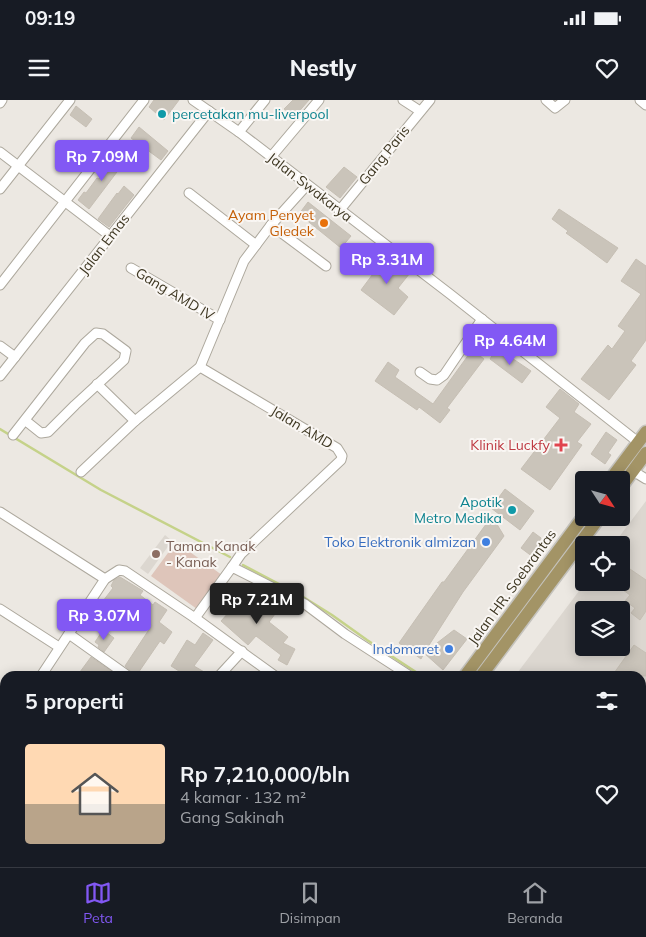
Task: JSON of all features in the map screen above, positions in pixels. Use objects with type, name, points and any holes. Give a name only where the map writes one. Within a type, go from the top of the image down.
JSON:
[{"type":"main road","points":[[617,471],[646,432]]},
{"type":"main road","points":[[630,475],[646,453]]},
{"type":"main road","name":"Jalan HR. Soebrantas","points":[[469,671],[577,526]]},
{"type":"main road","name":"Jalan HR. Soebrantas","points":[[485,671],[593,526]]},
{"type":"main road","points":[[537,579],[548,587]]},
{"type":"street","points":[[0,189],[70,100]]},
{"type":"street","points":[[0,285],[144,100]]},
{"type":"street","points":[[239,132],[265,100]]},
{"type":"street","points":[[271,157],[320,100]]},
{"type":"street","points":[[403,100],[420,111]]},
{"type":"street","name":"Gang Paris","points":[[339,211],[430,100]]},
{"type":"street","points":[[546,100],[556,108],[565,100]]},
{"type":"street","points":[[640,100],[646,104]]},
{"type":"street","name":"Jalan Swakarya","points":[[200,102],[339,211],[482,319],[638,442]]},
{"type":"street","name":"Jalan Emas","points":[[0,376],[210,111]]},
{"type":"street","points":[[0,152],[110,236]]},
{"type":"street","points":[[81,472],[135,422],[200,367],[244,261],[271,225],[307,185]]},
{"type":"street","points":[[189,193],[256,245]]},
{"type":"street","points":[[271,225],[326,266]]},
{"type":"street","name":"Gang AMD IV","points":[[131,268],[220,320]]},
{"type":"street","points":[[420,372],[430,379],[437,380],[444,375],[482,319]]},
{"type":"street","points":[[14,436],[26,420],[85,343],[96,333],[104,334],[126,351],[124,360],[48,432],[41,432],[26,420]]},
{"type":"street","points":[[0,346],[15,357]]},
{"type":"street","name":"Jalan AMD","points":[[200,367],[338,448],[342,456],[341,460],[241,554],[232,567]]},
{"type":"street","points":[[97,384],[135,422]]},
{"type":"street","points":[[633,471],[646,479]]},
{"type":"street","points":[[0,512],[105,579]]},
{"type":"street","points":[[195,618],[232,567],[305,604],[345,634],[402,671]]},
{"type":"street","points":[[44,671],[105,579],[119,570],[125,570],[268,671]]},
{"type":"street","points":[[0,609],[59,647]]},
{"type":"street","points":[[69,634],[121,671]]},
{"type":"street","points":[[224,671],[242,651]]},
{"type":"shaded area","points":[[646,501],[646,671],[519,671],[579,591],[630,591],[630,536],[620,536],[627,526],[630,526],[630,522]]},
{"type":"shaded area","name":"Taman Kanak - Kanak","points":[[165,535],[172,541],[148,574],[140,568]]},
{"type":"shaded area","points":[[176,542],[222,575],[197,609],[151,576]]},
{"type":"building","name":"percetakan mu-liverpool","points":[[154,100],[179,100],[164,120],[149,107]]},
{"type":"building","points":[[293,100],[309,100],[295,116],[284,109]]},
{"type":"building","points":[[76,106],[92,119],[86,127],[70,115]]},
{"type":"building","points":[[139,127],[168,151],[161,160],[131,138]]},
{"type":"building","points":[[117,154],[126,160],[89,209],[78,200],[97,178],[99,179]]},
{"type":"building","points":[[344,167],[357,177],[340,198],[326,187]]},
{"type":"building","points":[[124,186],[134,195],[109,227],[98,219]]},
{"type":"building","points":[[308,202],[351,236],[341,248],[299,214]]},
{"type":"building","points":[[559,209],[618,248],[607,263],[566,233],[568,231],[552,219]]},
{"type":"building","points":[[387,255],[410,273],[398,288],[408,297],[394,315],[361,290]]},
{"type":"building","points":[[636,259],[646,266],[646,340],[631,361],[636,365],[609,400],[581,379],[608,345],[612,349],[625,331],[618,326],[641,294],[621,281]]},
{"type":"building","points":[[497,348],[531,371],[522,383],[490,359]]},
{"type":"building","points":[[472,350],[484,359],[447,408],[450,410],[440,423],[419,407],[417,410],[375,381],[388,362],[399,370],[395,377],[433,404]]},
{"type":"building","points":[[560,389],[579,404],[574,412],[591,424],[577,442],[582,445],[550,490],[521,469],[560,418],[546,407]]},
{"type":"building","points":[[606,432],[617,440],[608,453],[611,455],[605,464],[591,454]]},
{"type":"building","name":"Apotik Metro Medika","points":[[505,489],[534,511],[520,530],[491,508]]},
{"type":"building","points":[[492,516],[504,536],[463,592],[421,659],[399,643]]},
{"type":"building","points":[[533,532],[541,538],[539,542],[542,544],[533,557],[521,548]]},
{"type":"building","points":[[630,569],[646,580],[646,611],[640,620],[631,613],[635,608],[630,604],[630,601],[625,601],[630,595],[624,591],[630,591]]},
{"type":"building","points":[[120,577],[143,591],[140,595],[153,605],[155,602],[167,610],[159,622],[172,632],[164,644],[160,641],[139,671],[130,671],[125,666],[152,625],[121,605],[107,623],[93,614],[113,588],[111,586],[114,580]]},
{"type":"building","points":[[249,590],[275,614],[269,622],[288,637],[283,643],[295,649],[287,665],[278,660],[281,655],[256,636],[248,645],[221,621]]},
{"type":"building","points":[[103,630],[114,638],[104,652],[95,642]]},
{"type":"building","name":"Indomaret","points":[[454,630],[467,639],[443,670],[424,653]]},
{"type":"building","points":[[203,633],[213,640],[194,666],[202,671],[179,671],[171,666],[187,640],[195,645]]},
{"type":"building","points":[[634,645],[646,653],[646,671],[616,671],[626,656],[630,656],[630,651]]},
{"type":"building","points":[[91,657],[111,671],[81,671]]},
{"type":"waterway","points":[[0,429],[101,490],[230,557]]},
{"type":"waterway","points":[[243,565],[300,595],[414,671]]},
{"type":"place","name":"percetakan mu-liverpool","points":[[162,114]]},
{"type":"place","name":"Ayam Penyet Gledek","points":[[324,223]]},
{"type":"place","name":"Klinik Luckfy","points":[[561,445]]},
{"type":"place","name":"Apotik Metro Medika","points":[[512,510]]},
{"type":"place","name":"Toko Elektronik almizan","points":[[486,542]]},
{"type":"place","name":"Taman Kanak - Kanak","points":[[156,554]]},
{"type":"place","name":"Indomaret","points":[[449,649]]}]
